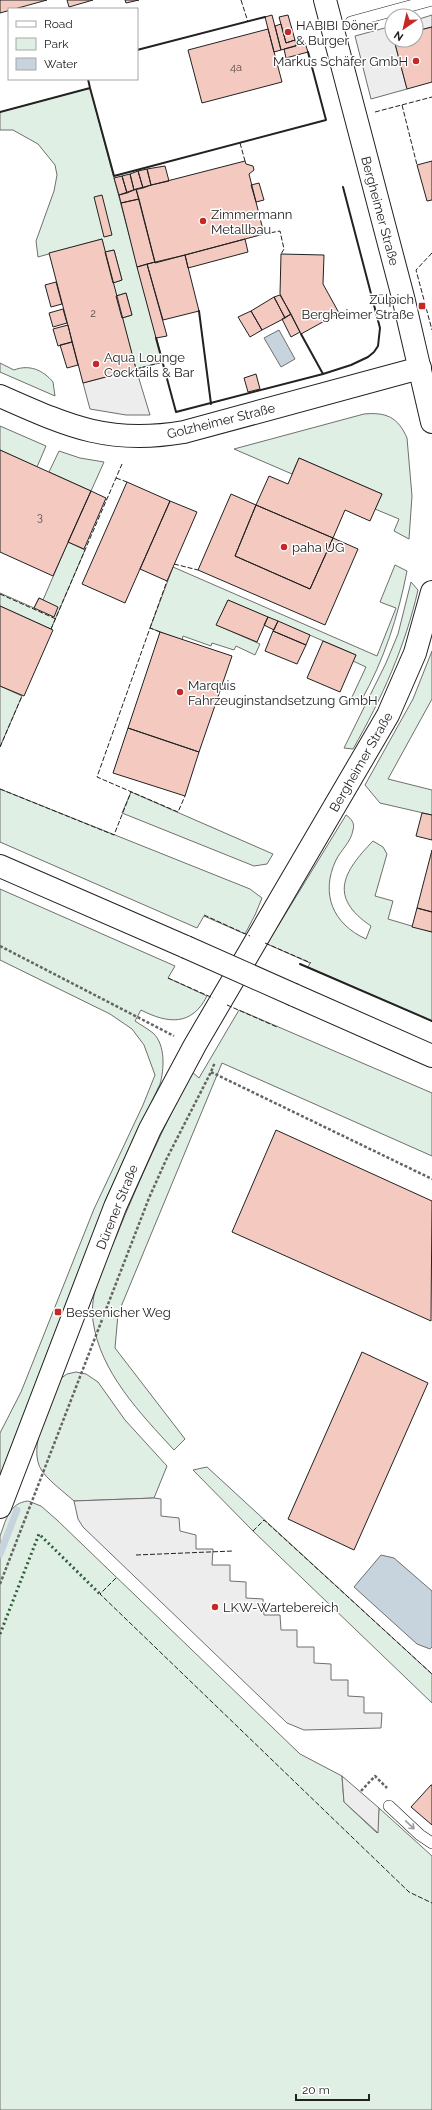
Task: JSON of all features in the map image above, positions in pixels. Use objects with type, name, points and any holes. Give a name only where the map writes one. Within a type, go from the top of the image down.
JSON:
[{"type":"street","name":"Bergheimer Straße","points":[[325,0],[420,368],[432,422]]},
{"type":"street","name":"Golzheimer Straße","points":[[0,396],[58,422],[88,431],[129,437],[166,435],[184,432],[420,368]]},
{"type":"street","name":"Bergheimer Straße","points":[[267,922],[388,715],[415,653],[432,592]]},
{"type":"street","points":[[0,866],[432,1056]]},
{"type":"street","name":"Dürener Straße","points":[[0,1507],[115,1207],[150,1129],[194,1047],[267,922]]},
{"type":"lane","points":[[351,22],[432,0]]},
{"type":"lane","points":[[389,1806],[420,1835],[432,1843]]},
{"type":"path","points":[[0,946],[134,1014],[194,1047]]},
{"type":"path","points":[[0,1584],[149,1198],[166,1160],[212,1072],[432,1179]]},
{"type":"green space","points":[[90,88],[163,362],[136,369],[122,318],[132,315],[126,293],[116,296],[113,283],[122,280],[114,250],[105,252],[102,239],[38,257],[36,241],[54,191],[57,175],[55,165],[38,144],[13,130],[0,130],[0,112]]},
{"type":"green space","points":[[0,363],[14,370],[20,368],[30,368],[45,374],[53,382],[55,396],[0,372]]},
{"type":"green space","points":[[364,414],[379,414],[390,417],[400,425],[407,438],[412,496],[409,539],[394,531],[399,519],[375,509],[382,494],[299,458],[292,474],[234,449]]},
{"type":"green space","points":[[0,426],[46,446],[37,467],[0,450]]},
{"type":"green space","points":[[59,451],[80,458],[104,462],[91,491],[49,472]]},
{"type":"green space","points":[[68,542],[85,550],[51,629],[0,606],[0,593],[34,608],[39,598],[43,600]]},
{"type":"green space","points":[[395,565],[407,571],[395,622],[377,670],[361,701],[352,697],[366,667],[353,661],[356,655],[228,600],[217,625],[260,644],[255,655],[236,646],[234,650],[212,643],[211,646],[183,636],[182,640],[150,628],[173,567],[377,656],[396,608],[380,602]]},
{"type":"green space","points":[[411,582],[418,590],[413,611],[392,672],[374,711],[353,749],[344,748],[386,663],[398,634]]},
{"type":"green space","points":[[432,651],[432,699],[388,779],[432,790],[432,815],[380,803],[365,785],[413,699]]},
{"type":"green space","points":[[0,686],[22,696],[0,747]]},
{"type":"green space","points":[[0,789],[250,889],[262,898],[245,934],[204,916],[197,928],[0,842]]},
{"type":"green space","points":[[131,792],[273,854],[267,864],[254,866],[122,813]]},
{"type":"green space","points":[[346,815],[350,818],[354,828],[350,838],[336,860],[331,873],[329,885],[333,907],[345,925],[366,939],[371,926],[349,905],[345,895],[345,884],[354,863],[373,841],[383,847],[387,854],[375,896],[393,901],[388,919],[432,932],[432,1021],[308,967],[310,963],[267,944]]},
{"type":"green space","points":[[0,889],[175,966],[168,978],[207,996],[201,1006],[187,1017],[178,1020],[170,1020],[151,1015],[141,1010],[135,1021],[153,1033],[160,1044],[163,1065],[160,1084],[107,1197],[0,1476],[0,1433],[21,1392],[94,1209],[143,1105],[155,1075],[144,1045],[132,1029],[110,1014],[0,960]]},
{"type":"green space","points":[[239,1010],[432,1093],[432,1156],[222,1063],[118,1314],[115,1348],[185,1439],[174,1450],[135,1406],[123,1391],[113,1374],[97,1340],[93,1321],[93,1299],[107,1257],[143,1174],[192,1072],[199,1078]]},
{"type":"green space","points":[[76,1372],[86,1374],[98,1382],[125,1420],[167,1466],[154,1498],[74,1501],[53,1483],[42,1471],[38,1461],[37,1450],[38,1438],[46,1413],[60,1379],[67,1374]]},
{"type":"green space","points":[[207,1467],[432,1674],[432,1703],[253,1531],[193,1470]]},
{"type":"green space","points":[[28,1501],[41,1506],[57,1520],[300,1754],[342,1776],[344,1802],[377,1833],[379,1808],[432,1856],[432,2110],[0,2110],[0,1536],[6,1518],[12,1509],[22,1502]]},
{"type":"shaded area","points":[[432,15],[432,27],[424,29],[424,18]]},
{"type":"shaded area","points":[[384,28],[384,48],[396,48],[407,89],[371,99],[355,36]]},
{"type":"shaded area","points":[[136,369],[150,415],[126,415],[90,409],[83,383]]},
{"type":"shaded area","name":"LKW-Wartebereich","points":[[161,1499],[161,1516],[179,1518],[180,1531],[196,1535],[196,1549],[213,1549],[212,1565],[230,1565],[230,1581],[246,1582],[246,1598],[263,1599],[264,1615],[280,1615],[281,1630],[297,1630],[297,1647],[314,1647],[314,1663],[331,1664],[331,1680],[348,1680],[348,1696],[364,1697],[364,1713],[382,1713],[381,1728],[304,1730],[287,1723],[83,1527],[78,1519],[74,1501]]},
{"type":"shaded area","points":[[342,1776],[379,1808],[378,1833],[344,1802]]},
{"type":"water","points":[[279,330],[295,359],[281,367],[264,338]]},
{"type":"water","points":[[381,1555],[394,1558],[432,1591],[432,1647],[430,1649],[417,1644],[354,1587]]},
{"type":"building","points":[[0,0],[47,0],[18,8],[8,8],[8,11],[0,13]]},
{"type":"building","points":[[67,0],[93,0],[69,7]]},
{"type":"building","points":[[125,0],[139,0],[126,3]]},
{"type":"building","points":[[272,15],[281,50],[274,52],[265,17]]},
{"type":"building","name":"HABIBI Döner & Burger","points":[[288,15],[295,40],[286,43],[279,17]]},
{"type":"building","points":[[281,24],[286,43],[295,40],[296,46],[281,50],[275,26]]},
{"type":"building","name":"Markus Schäfer GmbH","points":[[432,27],[432,82],[407,89],[396,48],[424,48],[424,29]]},
{"type":"building","points":[[268,29],[282,82],[202,103],[188,50]]},
{"type":"building","points":[[305,43],[308,52],[286,58],[284,49]]},
{"type":"building","name":"Zimmermann Metallbau","points":[[245,161],[246,164],[253,166],[254,170],[249,174],[264,234],[155,263],[136,189]]},
{"type":"building","points":[[432,161],[432,200],[427,201],[417,165]]},
{"type":"building","points":[[165,166],[169,181],[151,185],[147,169]]},
{"type":"building","points":[[147,169],[151,185],[143,188],[138,171]]},
{"type":"building","points":[[138,171],[143,188],[134,190],[130,174]]},
{"type":"building","points":[[130,174],[134,190],[127,193],[122,176]]},
{"type":"building","points":[[122,176],[127,193],[119,195],[114,178]]},
{"type":"building","points":[[259,183],[264,200],[256,202],[251,185]]},
{"type":"building","points":[[136,189],[139,199],[121,203],[119,195]]},
{"type":"building","points":[[102,195],[112,235],[104,237],[94,197]]},
{"type":"building","points":[[139,199],[155,262],[137,267],[121,203]]},
{"type":"building","points":[[102,239],[136,369],[83,383],[49,253]]},
{"type":"building","points":[[245,239],[248,252],[188,268],[185,255]]},
{"type":"building","points":[[114,250],[122,280],[113,283],[105,252]]},
{"type":"building","points":[[281,254],[324,255],[323,284],[339,313],[301,334],[280,294]]},
{"type":"building","points":[[185,255],[199,311],[163,320],[147,264]]},
{"type":"building","points":[[147,264],[167,336],[156,338],[137,267]]},
{"type":"building","points":[[56,282],[62,304],[51,307],[45,285]]},
{"type":"building","points":[[126,293],[132,315],[122,318],[116,296]]},
{"type":"building","points":[[280,295],[291,314],[285,318],[274,297]]},
{"type":"building","points":[[274,297],[285,318],[262,330],[251,311]]},
{"type":"building","points":[[63,309],[67,323],[53,327],[49,313]]},
{"type":"building","points":[[251,311],[262,330],[250,337],[238,317]]},
{"type":"building","points":[[291,314],[300,332],[291,337],[282,319]]},
{"type":"building","points":[[68,325],[72,342],[58,346],[53,329]]},
{"type":"building","points":[[72,342],[78,365],[67,368],[60,345]]},
{"type":"building","points":[[256,374],[260,389],[248,392],[244,378]]},
{"type":"building","points":[[0,450],[91,491],[53,576],[0,552]]},
{"type":"building","points":[[299,458],[382,494],[370,521],[345,510],[333,538],[256,505],[269,476],[288,484]]},
{"type":"building","points":[[127,482],[170,501],[125,603],[82,584]]},
{"type":"building","points":[[91,491],[106,498],[84,549],[68,542]]},
{"type":"building","points":[[231,494],[256,505],[235,556],[310,589],[333,538],[358,549],[325,625],[198,570]]},
{"type":"building","points":[[170,501],[197,512],[167,581],[140,569]]},
{"type":"building","name":"paha UG","points":[[256,505],[333,538],[310,589],[235,556]]},
{"type":"building","points":[[39,598],[58,607],[54,617],[34,608]]},
{"type":"building","points":[[228,600],[268,617],[257,642],[216,625]]},
{"type":"building","points":[[0,606],[53,630],[24,696],[0,686]]},
{"type":"building","points":[[268,617],[278,621],[274,630],[264,625]]},
{"type":"building","points":[[278,621],[310,635],[306,645],[273,631]]},
{"type":"building","points":[[273,631],[306,645],[297,664],[265,651]]},
{"type":"building","name":"Marquis Fahrzeuginstandsetzung GmbH","points":[[160,632],[232,656],[199,752],[128,728]]},
{"type":"building","points":[[323,641],[356,655],[340,692],[307,678]]},
{"type":"building","points":[[128,728],[199,752],[185,796],[113,773]]},
{"type":"building","points":[[422,813],[432,815],[432,840],[416,836]]},
{"type":"building","points":[[432,850],[432,912],[417,908]]},
{"type":"building","points":[[417,908],[432,912],[432,932],[412,927]]},
{"type":"building","points":[[276,1130],[432,1201],[431,1321],[232,1232]]},
{"type":"building","points":[[362,1352],[428,1383],[354,1550],[288,1519]]},
{"type":"building","points":[[432,1785],[432,1825],[411,1807]]},
{"type":"waterway","points":[[0,1554],[17,1510]]},
{"type":"hedge","points":[[0,1634],[39,1534],[100,1594]]},
{"type":"fence","points":[[241,0],[248,22]]},
{"type":"fence","points":[[375,112],[432,97]]},
{"type":"fence","points":[[402,105],[417,165]]},
{"type":"fence","points":[[240,143],[245,161]]},
{"type":"fence","points":[[264,234],[280,231],[284,249],[281,254]]},
{"type":"fence","points":[[432,253],[416,270],[432,330]]},
{"type":"fence","points":[[136,369],[163,362]]},
{"type":"fence","points":[[51,629],[122,464]]},
{"type":"fence","points":[[116,478],[127,482]]},
{"type":"fence","points":[[174,564],[198,570]]},
{"type":"fence","points":[[150,628],[167,581]]},
{"type":"fence","points":[[0,594],[56,619]]},
{"type":"fence","points":[[160,632],[150,628],[97,777],[178,812],[185,796]]},
{"type":"fence","points":[[0,747],[22,696]]},
{"type":"fence","points":[[0,789],[114,835],[131,792]]},
{"type":"fence","points":[[204,915],[250,936]]},
{"type":"fence","points":[[265,943],[311,963]]},
{"type":"fence","points":[[168,978],[213,998]]},
{"type":"fence","points":[[227,1005],[277,1027]]},
{"type":"fence","points":[[253,1531],[264,1520],[432,1674]]},
{"type":"fence","points":[[136,1555],[233,1551]]},
{"type":"fence","points":[[116,1578],[100,1594],[409,1892],[432,1903]]},
{"type":"wall","points":[[138,50],[265,17]]},
{"type":"wall","points":[[90,88],[114,176],[326,120],[308,52]]},
{"type":"wall","points":[[0,112],[90,88],[88,80]]},
{"type":"wall","points":[[156,338],[176,412],[323,374],[351,365],[368,357],[378,346],[380,328],[343,187]]},
{"type":"wall","points":[[199,311],[211,404]]},
{"type":"wall","points":[[301,334],[323,374]]},
{"type":"wall","points":[[300,964],[432,1021]]},
{"type":"place","name":"HABIBI Döner & Burger","points":[[288,32]]},
{"type":"place","name":"Markus Schäfer GmbH","points":[[416,61]]},
{"type":"place","name":"Zimmermann Metallbau","points":[[203,221]]},
{"type":"place","name":"Zülpich Bergheimer Straße","points":[[422,306]]},
{"type":"place","name":"Aqua Lounge Cocktails & Bar","points":[[96,364]]},
{"type":"place","name":"paha UG","points":[[284,547]]},
{"type":"place","name":"Marquis Fahrzeuginstandsetzung GmbH","points":[[180,692]]},
{"type":"place","name":"Bessenicher Weg","points":[[58,1312]]},
{"type":"place","name":"LKW-Wartebereich","points":[[215,1607]]}]
